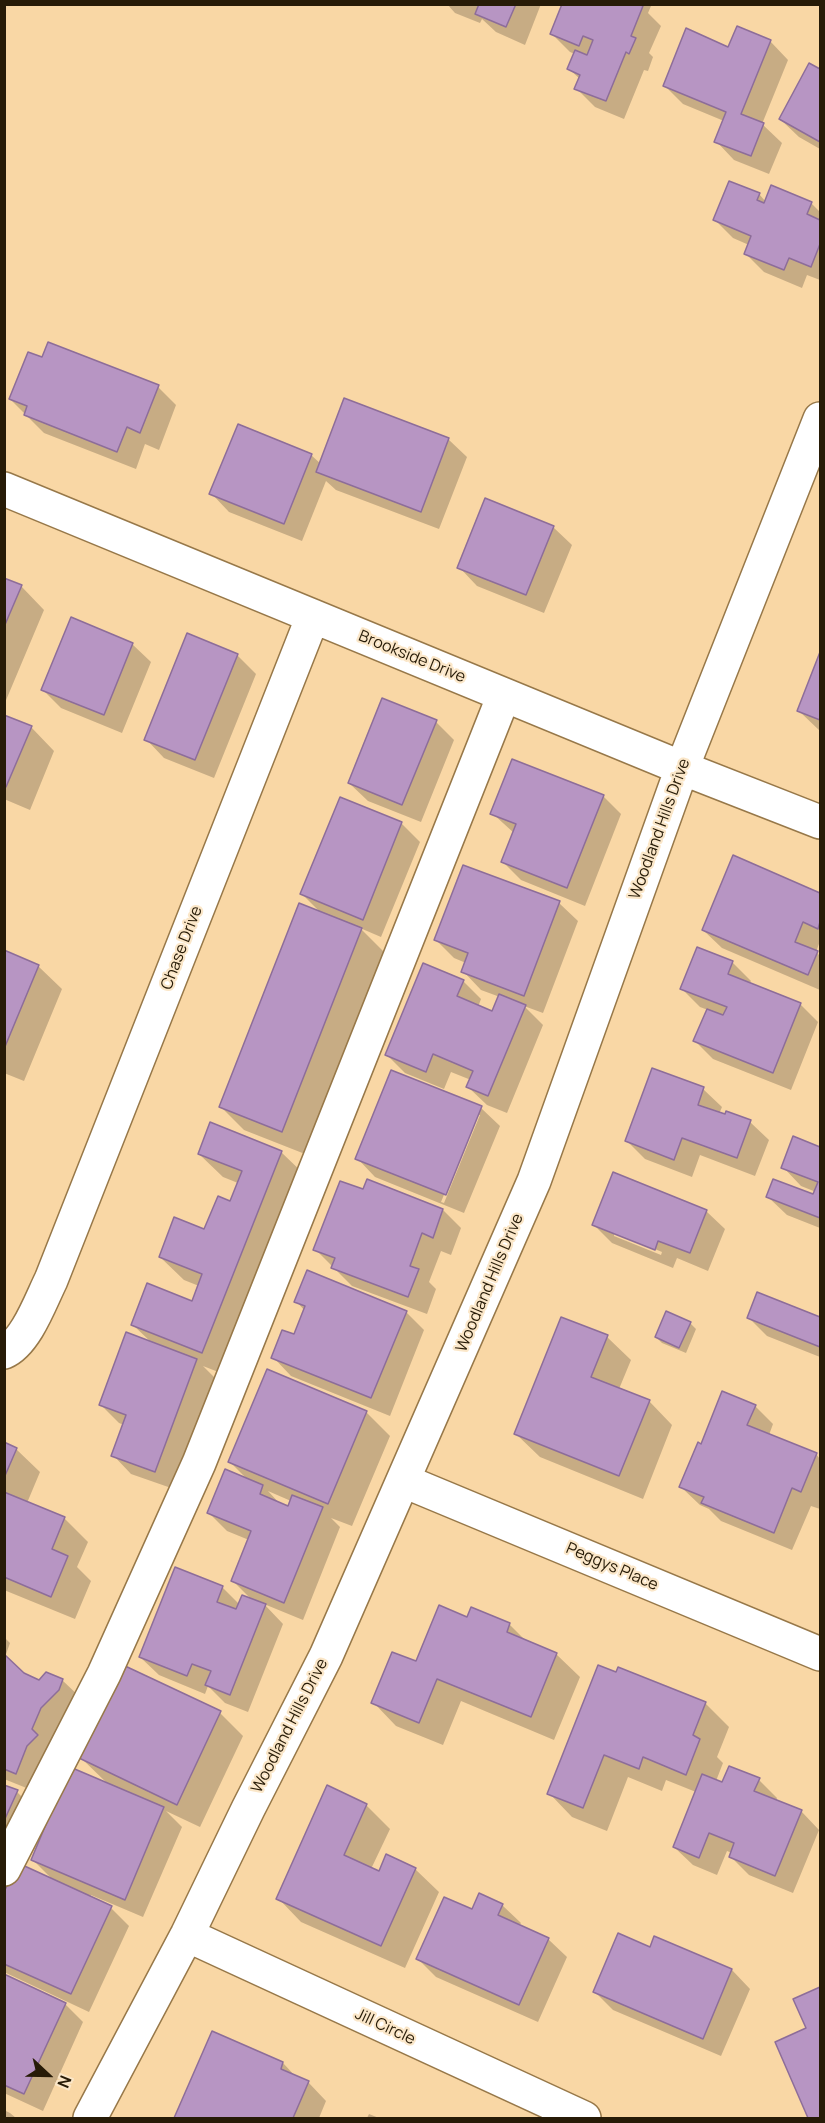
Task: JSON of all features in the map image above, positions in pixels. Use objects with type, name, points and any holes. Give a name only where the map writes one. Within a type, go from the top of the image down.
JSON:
[{"type":"street","name":"Woodland Hills Drive","points":[[90,2118],[187,1935],[326,1656],[534,1182],[682,768],[820,419]]},
{"type":"street","name":"Brookside Drive","points":[[4,489],[682,768],[820,822]]},
{"type":"street","name":"Chase Drive","points":[[4,1352],[11,1349],[24,1333],[51,1280],[313,616]]},
{"type":"street","points":[[4,1869],[104,1674],[199,1463],[504,695]]},
{"type":"street","name":"Peggys Place","points":[[404,1481],[820,1654]]},
{"type":"street","name":"Jill Circle","points":[[187,1935],[584,2118]]},
{"type":"building","points":[[479,4],[516,4],[506,27],[475,14]]},
{"type":"building","points":[[562,4],[639,4],[643,6],[631,36],[636,38],[629,54],[626,52],[606,101],[574,89],[580,75],[567,69],[575,50],[587,55],[593,40],[583,36],[579,46],[550,34]]},
{"type":"building","points":[[737,26],[771,40],[741,114],[764,123],[751,156],[714,142],[726,112],[663,86],[686,28],[728,47]]},
{"type":"building","points":[[809,63],[820,69],[820,142],[779,119]]},
{"type":"building","points":[[729,181],[760,193],[757,200],[764,203],[771,185],[812,202],[807,214],[820,220],[820,244],[811,267],[789,258],[784,270],[744,254],[751,236],[713,220]]},
{"type":"building","points":[[48,342],[159,385],[140,433],[127,427],[117,452],[24,415],[27,406],[9,399],[28,352],[42,357]]},
{"type":"building","points":[[344,398],[449,438],[421,512],[316,472]]},
{"type":"building","points":[[238,424],[312,454],[284,524],[209,494]]},
{"type":"building","points":[[485,498],[554,526],[526,595],[457,568]]},
{"type":"building","points":[[4,578],[22,585],[4,627]]},
{"type":"building","points":[[71,617],[133,643],[104,715],[41,690]]},
{"type":"building","points":[[187,633],[238,654],[195,760],[144,740]]},
{"type":"building","points":[[820,652],[820,720],[797,711]]},
{"type":"building","points":[[382,698],[437,720],[402,805],[348,783]]},
{"type":"building","points":[[4,715],[32,726],[6,787],[4,786]]},
{"type":"building","points":[[512,759],[604,795],[567,888],[501,862],[516,824],[490,814]]},
{"type":"building","points":[[340,797],[402,822],[363,920],[300,894]]},
{"type":"building","points":[[733,855],[820,893],[818,929],[803,922],[795,942],[818,951],[808,975],[702,930]]},
{"type":"building","points":[[463,865],[560,901],[524,996],[461,972],[468,953],[434,940]]},
{"type":"building","points":[[299,903],[362,928],[282,1132],[219,1107]]},
{"type":"building","points":[[697,947],[733,961],[728,974],[801,1003],[773,1073],[693,1041],[707,1009],[723,1015],[727,1007],[680,989]]},
{"type":"building","points":[[4,950],[39,965],[4,1049]]},
{"type":"building","points":[[423,963],[464,980],[457,996],[492,1011],[499,994],[526,1005],[488,1096],[466,1087],[473,1071],[433,1054],[426,1072],[385,1055]]},
{"type":"building","points":[[652,1068],[704,1087],[698,1105],[725,1114],[726,1111],[751,1120],[737,1158],[682,1138],[674,1160],[625,1141]]},
{"type":"building","points":[[391,1070],[482,1106],[446,1195],[355,1159]]},
{"type":"building","points":[[210,1122],[282,1151],[202,1353],[131,1325],[147,1283],[192,1301],[202,1274],[159,1257],[174,1217],[204,1229],[218,1196],[230,1201],[242,1171],[198,1154]]},
{"type":"building","points":[[793,1136],[820,1147],[820,1218],[766,1197],[773,1179],[813,1194],[818,1182],[781,1168]]},
{"type":"building","points":[[613,1172],[707,1210],[690,1253],[658,1241],[655,1250],[592,1225]]},
{"type":"building","points":[[367,1179],[443,1209],[433,1238],[422,1233],[410,1266],[419,1269],[408,1297],[331,1268],[335,1258],[313,1250],[340,1181],[363,1189]]},
{"type":"building","points":[[307,1270],[407,1311],[371,1398],[271,1358],[282,1330],[294,1334],[305,1306],[294,1302]]},
{"type":"building","points":[[757,1292],[820,1317],[820,1347],[747,1318]]},
{"type":"building","points":[[666,1311],[691,1322],[679,1348],[655,1337]]},
{"type":"building","points":[[561,1317],[608,1335],[591,1377],[650,1400],[619,1476],[514,1434]]},
{"type":"building","points":[[126,1332],[197,1359],[155,1472],[111,1456],[126,1415],[99,1405]]},
{"type":"building","points":[[267,1369],[367,1411],[328,1504],[228,1462]]},
{"type":"building","points":[[722,1391],[756,1405],[747,1425],[817,1453],[801,1492],[792,1488],[774,1533],[701,1503],[704,1497],[679,1487],[698,1442],[701,1444]]},
{"type":"building","points":[[4,1442],[17,1448],[4,1478]]},
{"type":"building","points":[[225,1469],[263,1485],[260,1494],[288,1506],[292,1495],[323,1507],[284,1603],[231,1581],[251,1531],[207,1513]]},
{"type":"building","points":[[4,1492],[65,1517],[52,1549],[68,1556],[51,1597],[4,1577]]},
{"type":"building","points":[[175,1567],[223,1586],[217,1602],[236,1609],[242,1595],[266,1604],[230,1695],[205,1685],[211,1671],[192,1664],[187,1676],[139,1657]]},
{"type":"building","points":[[439,1605],[467,1617],[471,1607],[510,1623],[507,1632],[557,1653],[531,1717],[437,1679],[419,1723],[371,1703],[392,1652],[416,1661]]},
{"type":"building","points":[[4,1654],[24,1673],[39,1680],[46,1672],[63,1679],[59,1690],[41,1708],[32,1729],[38,1735],[27,1746],[16,1774],[4,1769]]},
{"type":"building","points":[[123,1665],[221,1711],[177,1805],[79,1758]]},
{"type":"building","points":[[598,1665],[616,1672],[618,1667],[706,1702],[693,1735],[700,1739],[686,1775],[643,1757],[639,1769],[604,1755],[583,1808],[547,1794]]},
{"type":"building","points":[[729,1766],[760,1778],[754,1791],[802,1810],[775,1876],[729,1857],[734,1843],[709,1833],[699,1858],[673,1847],[702,1774],[722,1782]]},
{"type":"building","points":[[70,1767],[164,1807],[125,1900],[31,1860]]},
{"type":"building","points":[[4,1785],[18,1790],[4,1821]]},
{"type":"building","points":[[327,1785],[367,1804],[344,1855],[379,1871],[386,1854],[416,1868],[381,1946],[276,1899]]},
{"type":"building","points":[[18,1863],[112,1906],[71,1994],[4,1964],[4,1892]]},
{"type":"building","points":[[479,1893],[503,1904],[498,1915],[549,1938],[519,2005],[416,1959],[444,1897],[472,1909]]},
{"type":"building","points":[[618,1933],[650,1947],[654,1936],[732,1969],[703,2039],[593,1992]]},
{"type":"building","points":[[4,1974],[66,2003],[24,2094],[4,2085]]},
{"type":"building","points":[[820,1987],[820,2118],[808,2118],[775,2042],[806,2028],[793,1999]]},
{"type":"building","points":[[212,2031],[283,2062],[281,2069],[309,2081],[293,2118],[174,2118]]}]
